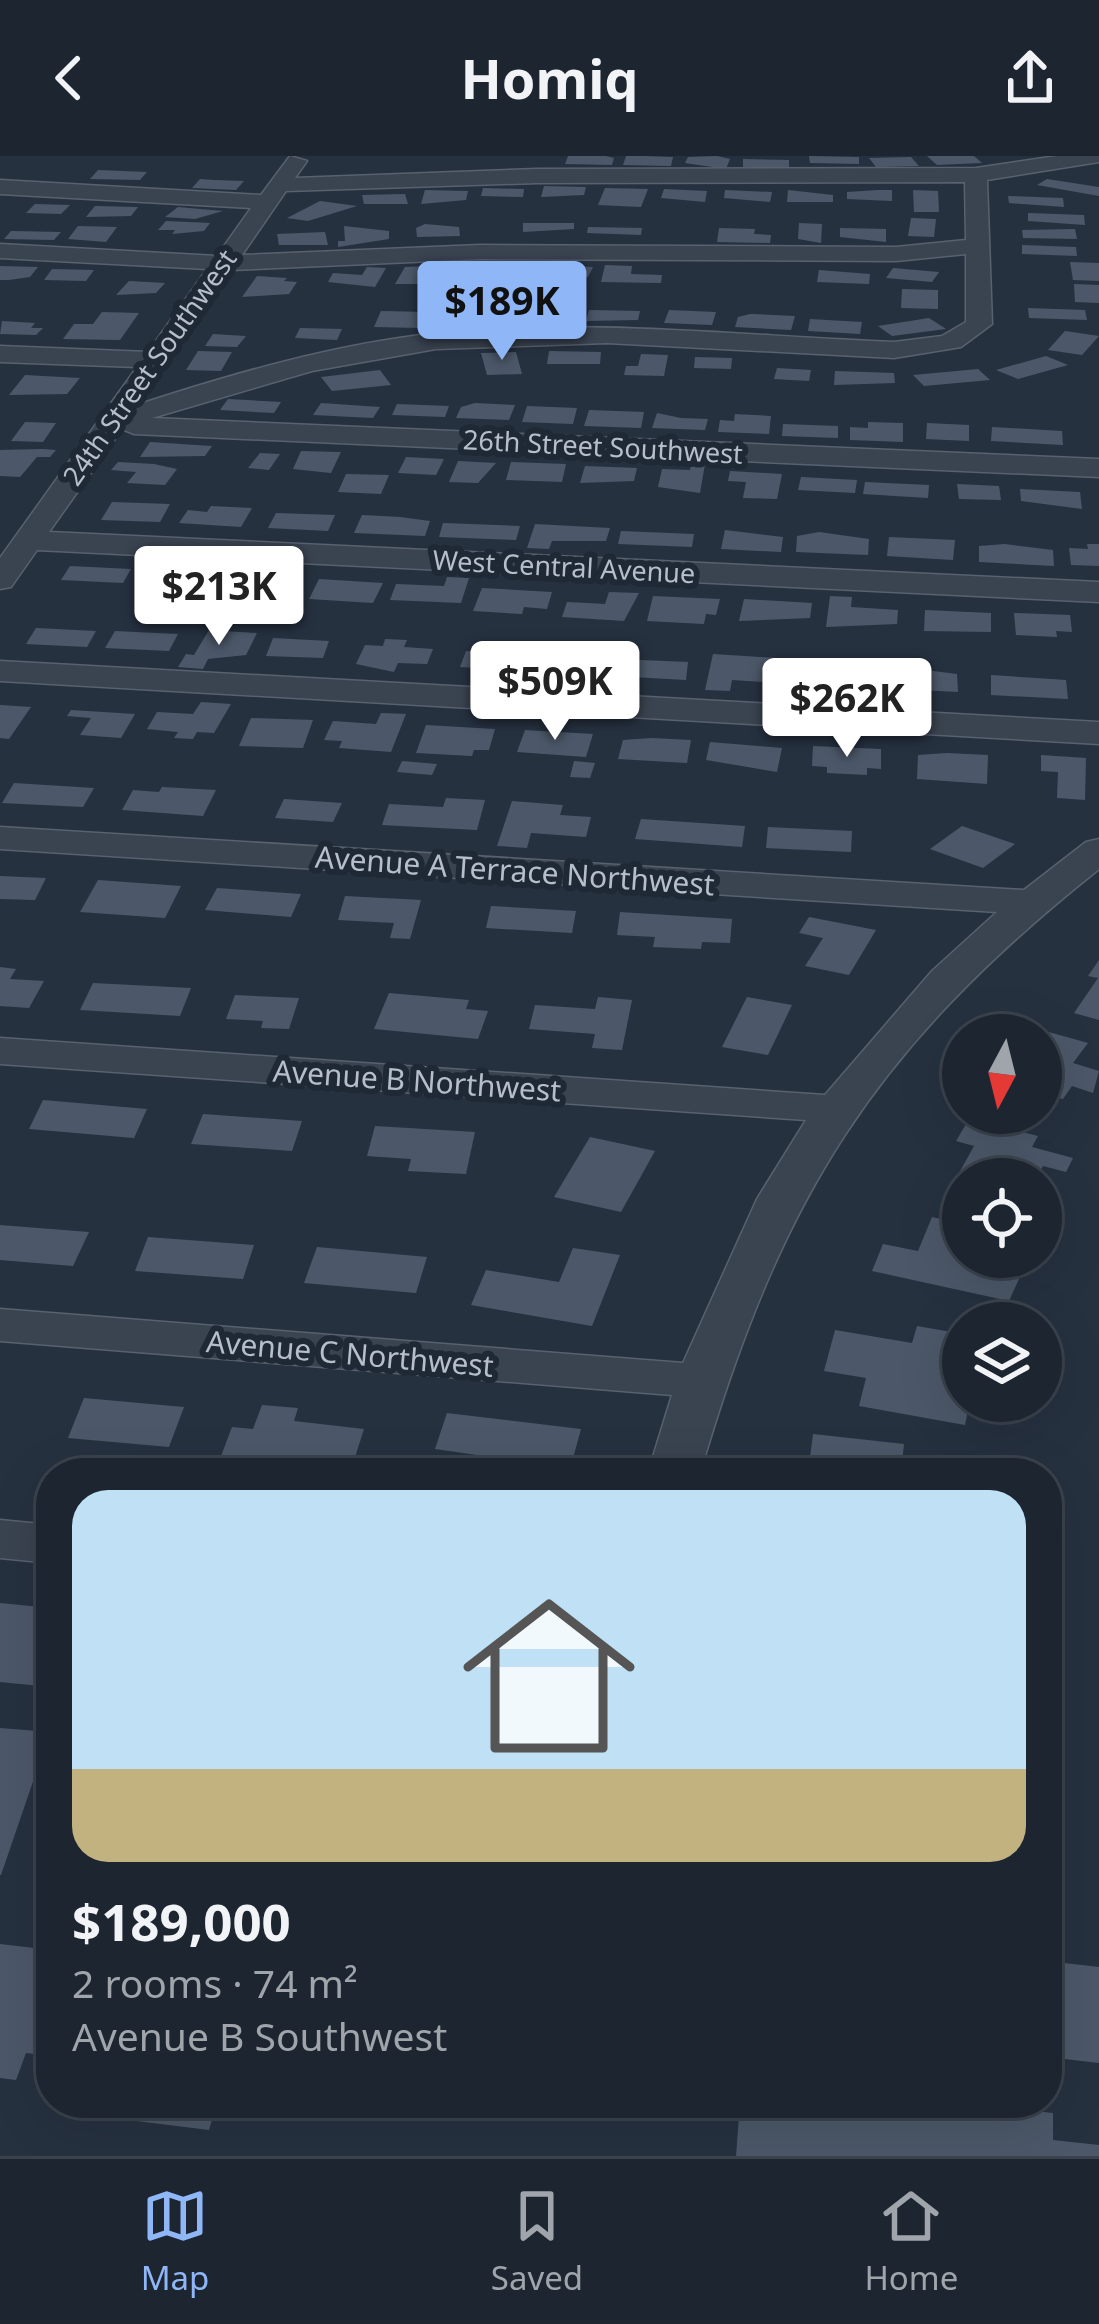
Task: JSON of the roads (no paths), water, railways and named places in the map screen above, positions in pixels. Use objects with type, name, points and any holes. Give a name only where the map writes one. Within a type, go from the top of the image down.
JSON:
[{"type":"street","name":"24th Street Southwest","points":[[11,557],[299,156]]},
{"type":"street","points":[[0,187],[271,194],[537,176],[976,175],[1099,156]]},
{"type":"street","points":[[107,425],[334,357],[489,337],[636,336],[916,348],[960,339],[977,329],[976,175]]},
{"type":"street","points":[[0,251],[220,263],[496,252],[896,254],[976,246]]},
{"type":"street","points":[[0,354],[152,360]]},
{"type":"street","points":[[129,393],[175,401]]},
{"type":"street","name":"26th Street Southwest","points":[[107,425],[1099,468]]},
{"type":"street","name":"West Central Avenue","points":[[11,557],[1099,592]]},
{"type":"street","points":[[0,671],[1099,733]]},
{"type":"street","name":"Avenue A Terrace Northwest","points":[[0,838],[1031,902]]},
{"type":"street","points":[[678,1458],[699,1381],[756,1243],[833,1108],[911,1011],[1031,902],[1099,850]]},
{"type":"street","name":"Avenue B Northwest","points":[[0,1051],[833,1108]]},
{"type":"street","name":"Avenue C Northwest","points":[[0,1325],[699,1381]]},
{"type":"street","points":[[0,1539],[36,1543]]}]
